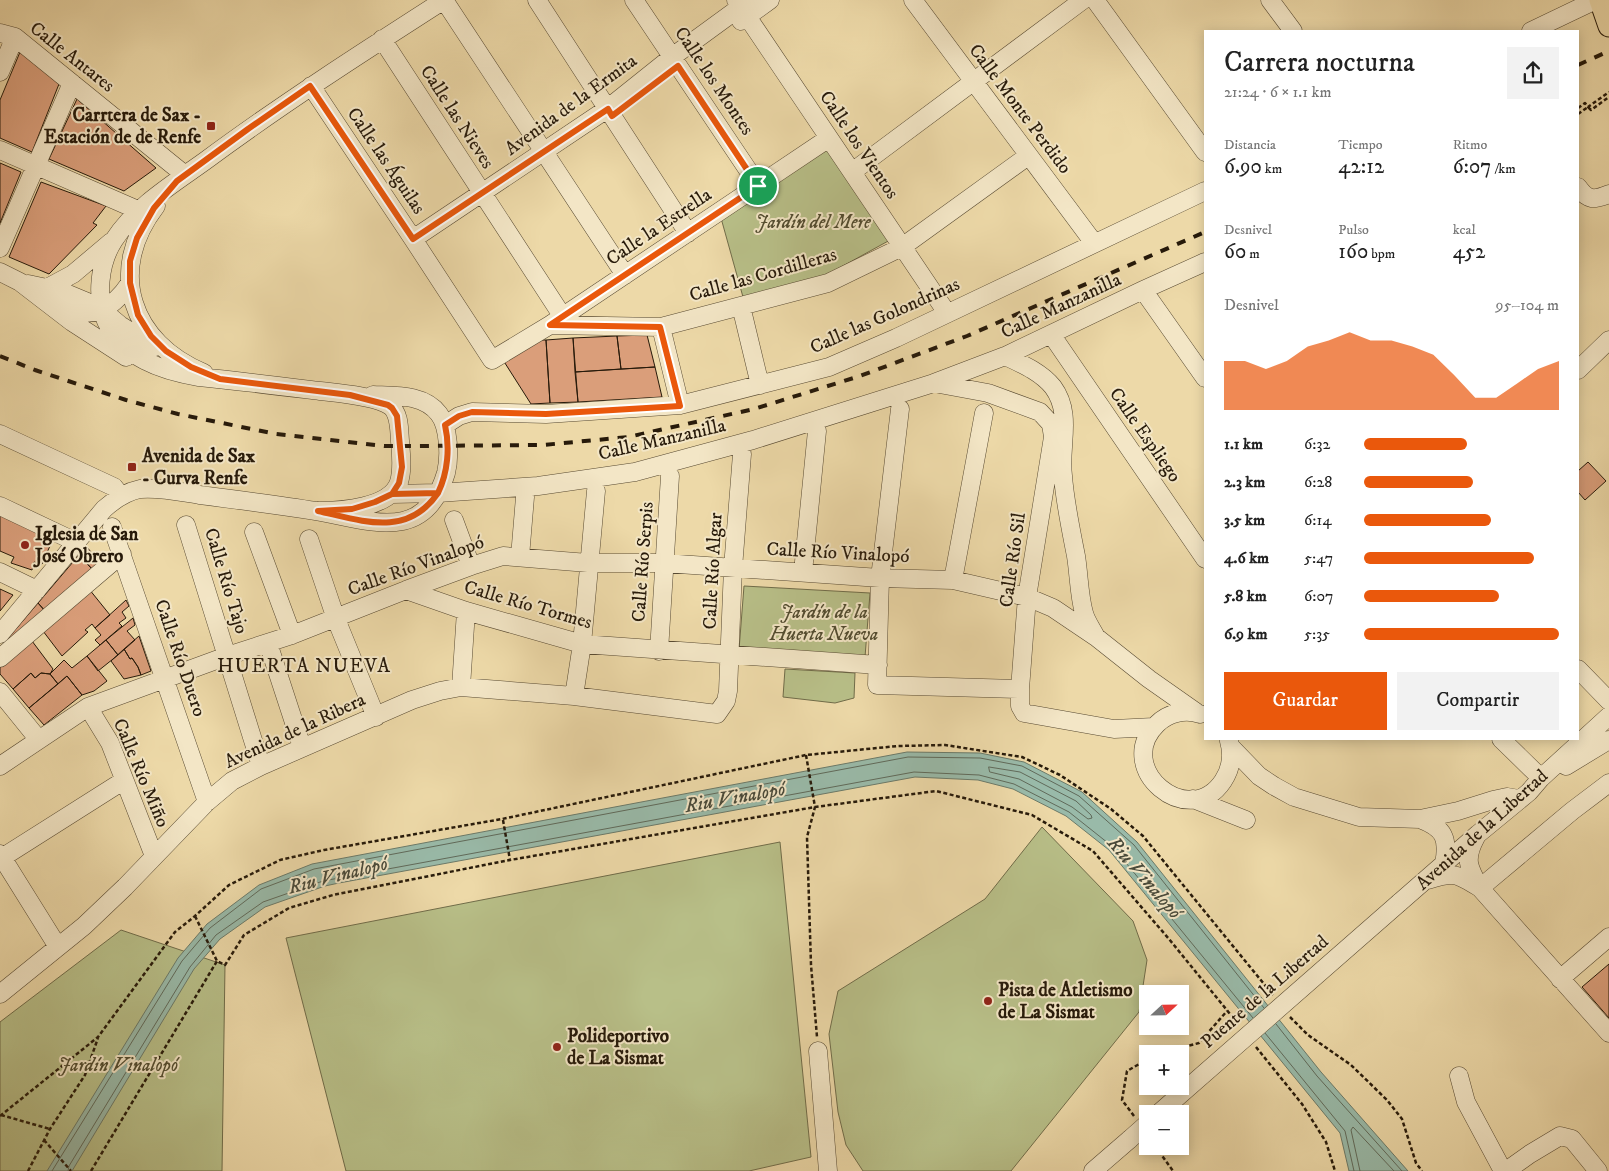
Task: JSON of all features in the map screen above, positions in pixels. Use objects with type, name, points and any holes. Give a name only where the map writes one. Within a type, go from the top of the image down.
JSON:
[{"type":"street","points":[[537,0],[688,233]]},
{"type":"street","name":"Calle los Montes","points":[[634,0],[758,186]]},
{"type":"street","name":"Avenida de la Ermita","points":[[413,239],[543,153],[610,113],[743,6],[770,0]]},
{"type":"street","name":"Calle Monte Perdido","points":[[913,0],[1094,243]]},
{"type":"street","points":[[852,172],[1083,0]]},
{"type":"street","points":[[1095,0],[1204,151]]},
{"type":"street","points":[[1270,0],[1292,30]]},
{"type":"street","points":[[45,293],[73,274],[114,240],[157,195],[310,86],[437,2],[543,153],[625,275]]},
{"type":"street","name":"Calle los Vientos","points":[[743,6],[947,313]]},
{"type":"street","points":[[1535,30],[1603,11]]},
{"type":"street","points":[[0,72],[7,35]]},
{"type":"street","name":"Calle Antares","points":[[7,35],[72,83],[181,178]]},
{"type":"street","name":"Calle las Nieves","points":[[382,39],[482,194],[556,321]]},
{"type":"street","points":[[0,248],[72,83]]},
{"type":"street","name":"Calle las Águilas","points":[[310,86],[492,360]]},
{"type":"street","name":"Calle la Estrella","points":[[492,360],[556,321],[829,138]]},
{"type":"street","points":[[0,150],[140,211]]},
{"type":"street","name":"Calle las Cordilleras","points":[[556,321],[660,327],[828,283],[902,247],[1028,156]]},
{"type":"street","points":[[166,351],[151,336],[138,315],[130,283],[130,261],[137,238],[154,208],[181,178]]},
{"type":"street","points":[[1579,188],[1591,199],[1609,194]]},
{"type":"street","name":"Calle las Golondrinas","points":[[445,425],[459,416],[472,412],[546,414],[680,406],[829,367],[846,361],[1204,191]]},
{"type":"street","points":[[114,240],[105,260],[102,276],[100,288],[102,310],[112,332],[120,342],[148,363]]},
{"type":"street","name":"Calle Manzanilla","points":[[392,494],[438,493],[538,486],[635,472],[753,440],[934,383],[1005,356],[1204,262]]},
{"type":"street","points":[[0,272],[45,293],[61,308],[82,314],[102,310],[120,298],[130,283]]},
{"type":"street","points":[[1143,290],[1204,377]]},
{"type":"street","points":[[0,634],[104,509],[121,496],[139,490],[152,489],[318,511],[367,522],[396,523],[411,518],[432,503],[447,469],[447,432],[445,425],[434,407],[426,402],[393,395],[350,395],[178,374],[128,358],[72,322],[45,293]]},
{"type":"street","points":[[741,306],[760,385]]},
{"type":"street","points":[[102,310],[143,340],[166,351],[191,367],[220,379]]},
{"type":"street","points":[[660,327],[680,406]]},
{"type":"street","name":"Calle Espliego","points":[[1051,334],[1064,356],[1204,558]]},
{"type":"street","points":[[1579,369],[1609,340]]},
{"type":"street","points":[[1005,356],[1042,376],[1053,388],[1061,402],[1065,427],[1062,475],[1084,614],[1096,638]]},
{"type":"street","name":"Calle Manzanilla","points":[[934,383],[988,393],[1040,412],[1051,424],[1053,438]]},
{"type":"street","points":[[318,511],[352,509],[375,502],[392,494],[399,483],[402,467],[397,416],[388,405],[350,395]]},
{"type":"street","points":[[900,409],[880,578],[877,685],[1020,689]]},
{"type":"street","points":[[953,580],[984,413]]},
{"type":"street","points":[[803,572],[817,431]]},
{"type":"street","points":[[0,434],[114,487],[121,496]]},
{"type":"street","name":"Calle Río Sil","points":[[1053,438],[1027,597],[1020,706],[1024,713],[1114,728]]},
{"type":"street","name":"Calle Río Algar","points":[[728,691],[733,568],[742,454]]},
{"type":"street","name":"Calle Río Serpis","points":[[659,651],[670,476]]},
{"type":"street","points":[[574,696],[582,644],[596,491]]},
{"type":"street","points":[[520,557],[525,497]]},
{"type":"street","points":[[0,506],[76,542]]},
{"type":"street","points":[[454,520],[472,566]]},
{"type":"street","name":"Calle Río Tajo","points":[[186,524],[261,766]]},
{"type":"street","name":"Calle Río Duero","points":[[112,527],[207,802]]},
{"type":"street","points":[[254,532],[292,636]]},
{"type":"street","points":[[309,539],[336,619],[376,717]]},
{"type":"street","points":[[0,658],[122,554]]},
{"type":"street","name":"Calle Río Vinalopó","points":[[0,766],[88,707],[227,656],[292,636],[406,590],[503,556],[588,563],[664,563],[880,578],[953,580],[1027,597],[1053,608],[1200,714]]},
{"type":"street","points":[[0,572],[36,590]]},
{"type":"street","name":"Calle Río Tormes","points":[[406,590],[466,611],[582,644],[659,651],[730,654],[878,665]]},
{"type":"street","points":[[1053,608],[1066,608],[1082,598]]},
{"type":"street","points":[[461,687],[466,611]]},
{"type":"street","points":[[268,643],[302,747]]},
{"type":"street","points":[[1579,670],[1609,701]]},
{"type":"street","points":[[1144,759],[1144,748],[1148,737],[1162,715],[1162,702],[1156,683]]},
{"type":"street","name":"Avenida de la Ribera","points":[[3,987],[58,947],[111,900],[207,802],[232,781],[302,747],[412,700],[440,691],[461,687],[574,696],[717,714],[726,701],[728,691]]},
{"type":"street","points":[[0,692],[39,740]]},
{"type":"street","name":"Calle Río Miño","points":[[88,707],[110,743],[123,781],[154,856]]},
{"type":"street","points":[[1114,728],[1157,724],[1177,713],[1200,714]]},
{"type":"street","name":"Avenida de la Libertad","points":[[1399,903],[1524,795],[1609,716]]},
{"type":"street","points":[[1114,728],[1124,734],[1141,752],[1147,773],[1155,785],[1166,794],[1179,799],[1193,799],[1212,792],[1224,780],[1231,761],[1229,743]]},
{"type":"street","points":[[1502,740],[1541,778]]},
{"type":"street","points":[[1229,743],[1259,776],[1294,797],[1359,817],[1420,819],[1493,800],[1524,795],[1575,760],[1609,740]]},
{"type":"street","points":[[1224,780],[1247,772],[1259,776]]},
{"type":"street","points":[[1193,799],[1246,820],[1226,798],[1224,780]]},
{"type":"street","points":[[58,947],[1,857],[123,781]]},
{"type":"street","points":[[1480,888],[1572,811],[1609,783]]},
{"type":"street","points":[[1420,819],[1439,828],[1446,844],[1444,864]]},
{"type":"street","points":[[1478,834],[1470,849],[1468,861],[1470,870],[1480,888],[1609,1033]]},
{"type":"street","points":[[1427,880],[1454,874],[1480,888]]},
{"type":"street","name":"Puente de la Libertad","points":[[1168,1105],[1399,903]]},
{"type":"street","points":[[1560,979],[1609,937]]},
{"type":"street","points":[[818,1051],[828,1171]]},
{"type":"street","points":[[1459,1076],[1466,1102],[1505,1171],[1560,1136],[1572,1139],[1598,1171]]},
{"type":"street","points":[[1093,1171],[1130,1139],[1139,1126]]},
{"type":"path","points":[[1579,113],[1609,92]]},
{"type":"path","points":[[1579,107],[1585,103],[1591,110],[1609,97]]},
{"type":"path","points":[[1,1116],[98,1037],[175,932],[229,885],[280,860],[324,850],[502,819],[806,756],[898,746],[945,745],[1022,757],[1060,775],[1111,809],[1143,836],[1275,998]]},
{"type":"path","points":[[806,756],[815,807],[807,836],[811,965],[818,1051]]},
{"type":"path","points":[[195,916],[218,961],[225,964],[244,936],[289,908],[333,895],[510,860],[815,807],[936,791],[1032,815],[1093,851],[1169,939],[1239,1025]]},
{"type":"path","points":[[502,819],[510,860]]},
{"type":"path","points":[[91,1171],[218,961]]},
{"type":"path","points":[[1189,1046],[1199,1043],[1227,1011]]},
{"type":"path","points":[[1286,1011],[1308,1036],[1352,1064],[1387,1100],[1402,1119],[1416,1163],[1422,1171]]},
{"type":"path","points":[[28,1171],[50,1128],[85,1075],[98,1037]]},
{"type":"path","points":[[1251,1040],[1312,1119],[1326,1142],[1335,1171]]},
{"type":"path","points":[[1139,1064],[1127,1071],[1122,1100],[1139,1119]]},
{"type":"path","points":[[1,1116],[50,1128]]},
{"type":"path","points":[[44,1140],[71,1171]]},
{"type":"path","points":[[1161,1155],[1173,1171]]},
{"type":"green space","name":"Jardín del Mere","points":[[827,147],[890,240],[823,277],[743,297],[721,218]]},
{"type":"green space","name":"Jardín de la Huerta Nueva","points":[[744,586],[870,593],[865,657],[739,650]]},
{"type":"green space","points":[[785,669],[855,673],[854,698],[835,703],[783,697]]},
{"type":"green space","name":"Pista de Atletismo de La Sismat","points":[[1042,827],[1133,921],[1147,960],[1143,985],[1139,985],[1139,1012],[1011,1171],[863,1171],[846,1145],[838,1112],[829,1034],[838,991],[985,899]]},
{"type":"green space","name":"Polideportivo de La Sismat","points":[[780,842],[811,1157],[749,1171],[346,1171],[286,938]]},
{"type":"green space","name":"Jardín Vinalopó","points":[[121,930],[225,965],[222,1171],[0,1171],[0,1022]]},
{"type":"water","name":"Riu Vinalopó","points":[[907,752],[980,753],[1024,762],[1082,792],[1137,842],[1321,1072],[1408,1171],[1349,1171],[1340,1133],[1109,850],[1066,816],[1013,789],[978,780],[915,777],[339,883],[265,907],[220,939],[194,969],[72,1171],[47,1171],[178,958],[207,924],[259,885],[312,864]]},
{"type":"building","points":[[20,52],[59,84],[32,152],[0,138],[0,100]]},
{"type":"building","points":[[77,99],[156,168],[124,191],[49,159]]},
{"type":"building","points":[[0,163],[21,172],[0,223]]},
{"type":"building","points":[[41,182],[106,206],[93,223],[97,225],[49,274],[9,257]]},
{"type":"building","points":[[647,335],[655,367],[621,369],[617,336]]},
{"type":"building","points":[[617,336],[621,369],[575,372],[573,338]]},
{"type":"building","points":[[573,338],[578,402],[550,403],[546,340]]},
{"type":"building","points":[[533,340],[546,340],[550,403],[531,404],[503,360]]},
{"type":"building","points":[[655,367],[662,397],[578,402],[575,372]]},
{"type":"building","points":[[1588,462],[1606,481],[1585,500],[1579,493],[1579,470]]},
{"type":"building","name":"Iglesia de San José Obrero","points":[[0,514],[53,539],[42,564],[34,562],[32,570],[11,563],[14,557],[0,551]]},
{"type":"building","points":[[86,546],[101,564],[93,570],[79,555]]},
{"type":"building","points":[[79,555],[93,570],[46,612],[38,603]]},
{"type":"building","points":[[0,589],[13,595],[0,611]]},
{"type":"building","points":[[89,589],[110,615],[95,628],[92,624],[85,630],[88,632],[62,656],[43,631]]},
{"type":"building","points":[[126,600],[129,606],[122,612],[126,618],[119,623],[122,626],[100,645],[95,640],[101,635],[95,628]]},
{"type":"building","points":[[38,603],[46,612],[6,646],[4,643]]},
{"type":"building","points":[[133,618],[135,625],[127,631],[135,640],[118,655],[106,640]]},
{"type":"building","points":[[139,636],[151,671],[141,675],[138,667],[124,649]]},
{"type":"building","points":[[106,640],[118,655],[98,671],[87,656]]},
{"type":"building","points":[[32,641],[53,669],[50,674],[41,673],[35,678],[31,673],[13,689],[0,674],[0,667]]},
{"type":"building","points":[[124,649],[138,667],[141,675],[124,679],[111,661]]},
{"type":"building","points":[[87,656],[107,681],[94,691],[82,695],[67,676],[58,684],[50,674],[64,660],[72,668]]},
{"type":"building","points":[[31,673],[35,678],[41,673],[50,674],[58,684],[29,708],[13,689]]},
{"type":"building","points":[[67,676],[82,695],[44,725],[29,708]]},
{"type":"building","points":[[1609,964],[1609,1018],[1582,987]]},
{"type":"railway","points":[[1579,65],[1609,51]]},
{"type":"railway","points":[[0,356],[35,370],[126,400],[178,414],[276,434],[384,446],[543,445],[628,437],[754,409],[860,376],[967,336],[1204,232]]},
{"type":"place","name":"Carrtera de Sax - Estación de de Renfe","points":[[211,126]]},
{"type":"place","name":"Avenida de Sax - Curva Renfe","points":[[132,467]]},
{"type":"place","name":"Iglesia de San José Obrero","points":[[25,545]]},
{"type":"place","name":"Pista de Atletismo de La Sismat","points":[[988,1001]]},
{"type":"place","name":"Polideportivo de La Sismat","points":[[557,1047]]},
{"type":"district","name":"HUERTA NUEVA","points":[[304,666]]},
{"type":"route","points":[[758,186],[550,325],[660,327],[680,406],[546,414],[472,412],[459,416],[445,425],[447,432],[447,469],[438,493],[392,494],[375,502],[352,509],[318,511],[367,522],[380,524],[396,523],[411,518],[422,511],[432,503],[438,493],[401,493],[392,494],[399,483],[402,467],[399,426],[397,416],[392,408],[375,400],[350,395],[220,379],[191,367],[166,351],[151,336],[138,315],[130,283],[130,261],[137,238],[154,208],[177,181],[310,86],[413,239],[608,109],[612,116],[678,66],[758,186]]}]
